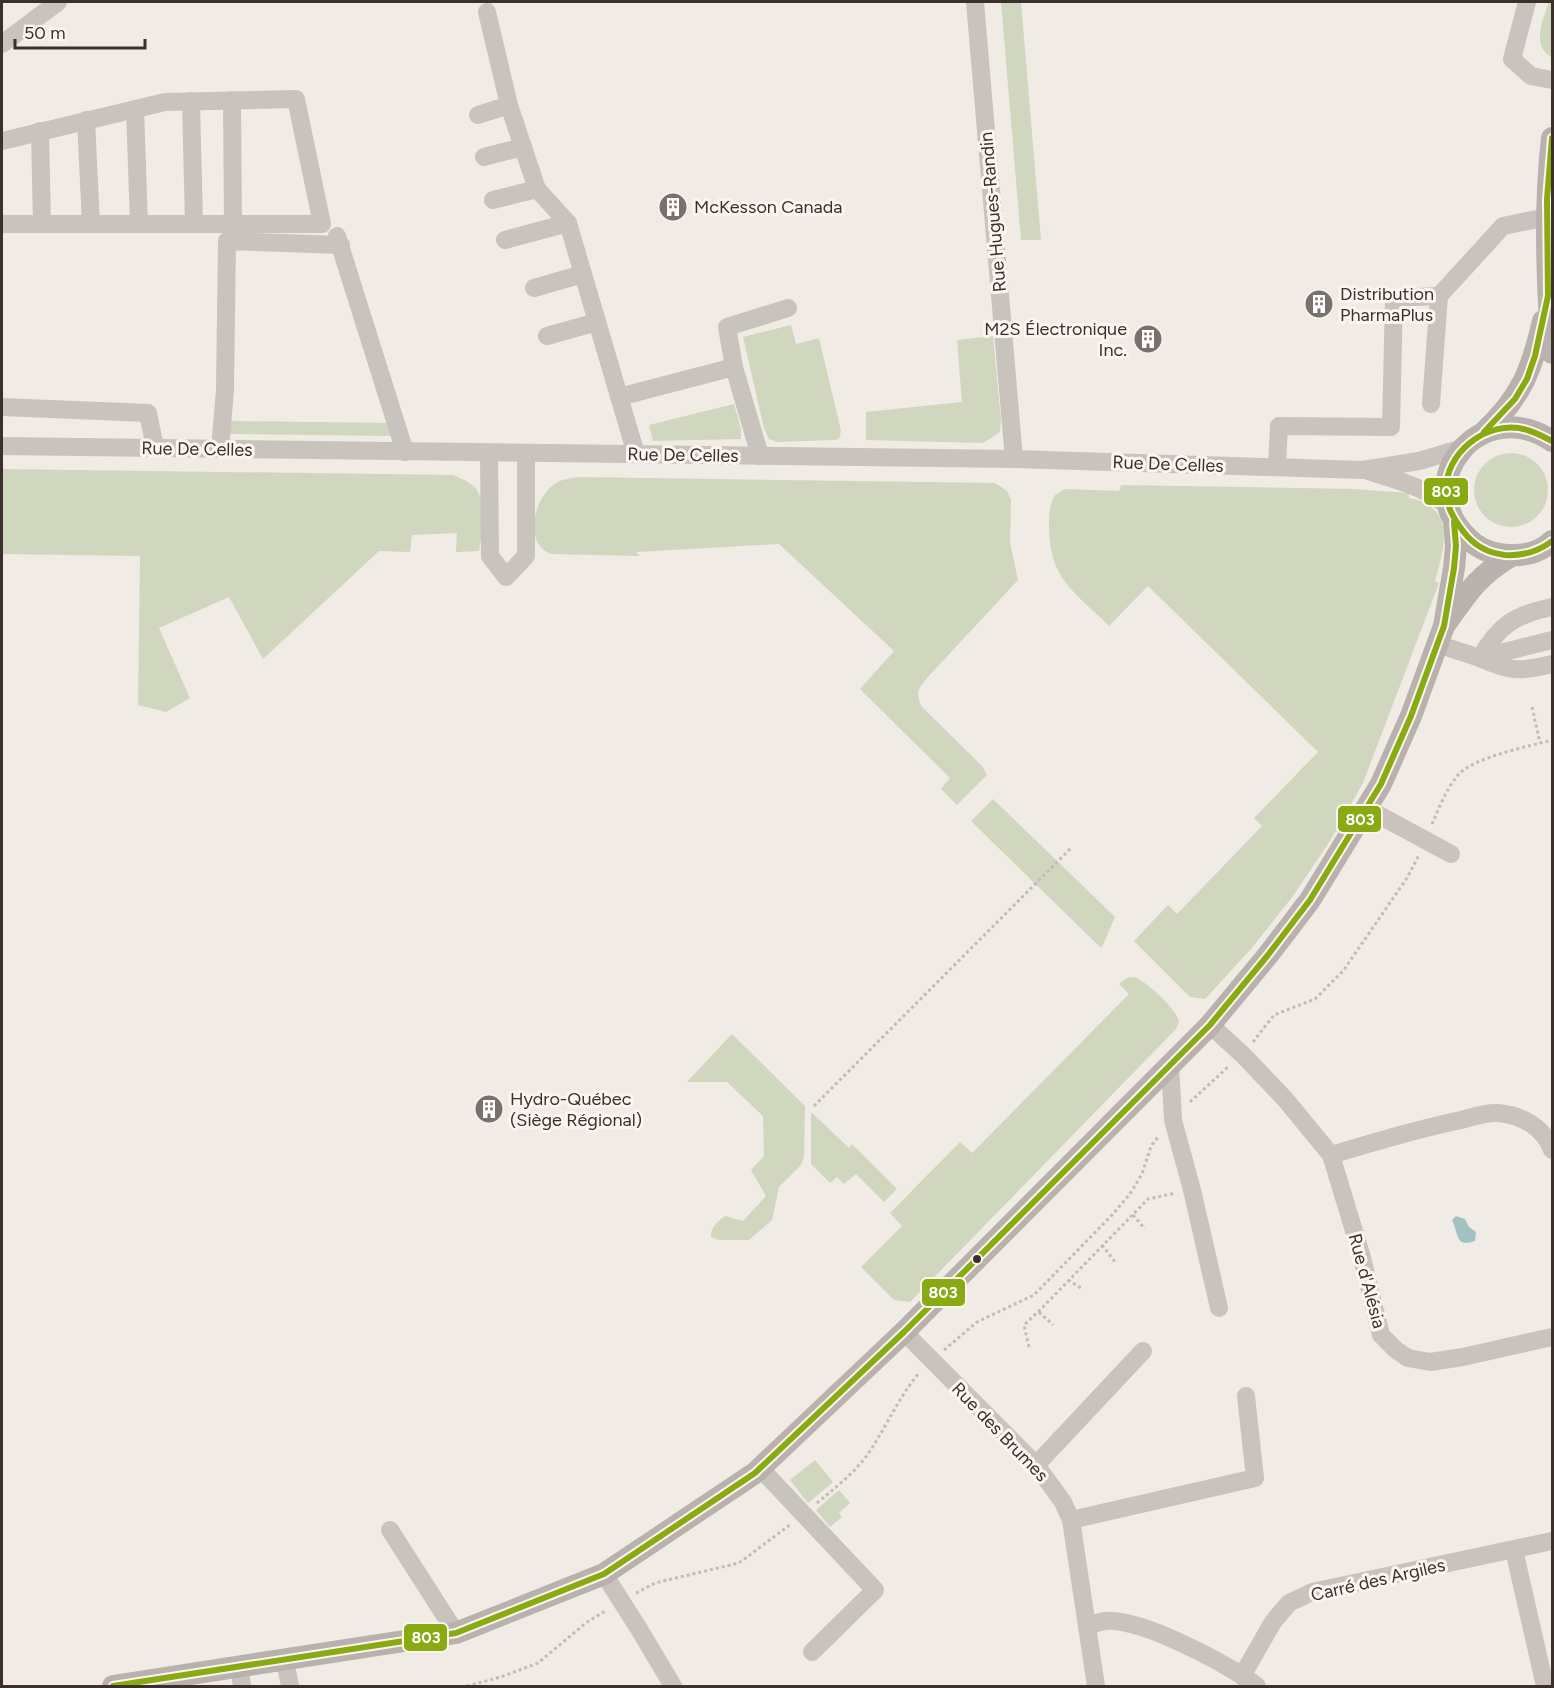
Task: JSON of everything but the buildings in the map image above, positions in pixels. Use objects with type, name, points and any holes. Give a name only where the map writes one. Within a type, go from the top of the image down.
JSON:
[{"type":"main road","points":[[1552,138],[1547,217],[1548,296],[1552,352]]},
{"type":"main road","points":[[113,1686],[241,1676],[285,1661],[326,1652],[456,1633],[604,1574],[760,1468],[904,1332],[1210,1025],[1310,900],[1381,784],[1411,716],[1441,635],[1456,546],[1446,492],[1450,470],[1463,448],[1484,432],[1515,399],[1527,379],[1535,356],[1548,296]]},
{"type":"main road","points":[[1484,432],[1501,427],[1519,427],[1537,431],[1552,441]]},
{"type":"main road","points":[[1451,514],[1471,542],[1485,550],[1511,556]]},
{"type":"main road","points":[[1441,635],[1473,585],[1490,568],[1511,556],[1547,550]]},
{"type":"street","points":[[2,44],[58,2]]},
{"type":"street","name":"Rue Hugues-Randin","points":[[975,2],[1014,459]]},
{"type":"street","points":[[1527,2],[1512,59],[1531,76],[1552,80]]},
{"type":"street","points":[[487,12],[509,105],[537,189],[568,223],[636,454]]},
{"type":"street","points":[[2,141],[165,102],[296,99],[322,224],[339,238],[405,452]]},
{"type":"street","points":[[232,100],[233,224]]},
{"type":"street","points":[[191,101],[194,224]]},
{"type":"street","points":[[478,115],[509,105]]},
{"type":"street","points":[[135,109],[139,224]]},
{"type":"street","points":[[86,120],[91,224]]},
{"type":"street","points":[[40,131],[42,224]]},
{"type":"street","points":[[484,157],[523,147]]},
{"type":"street","points":[[493,200],[537,189]]},
{"type":"street","points":[[1431,404],[1439,296],[1503,226],[1547,217]]},
{"type":"street","points":[[505,240],[568,223]]},
{"type":"street","points":[[2,224],[322,224]]},
{"type":"street","points":[[219,449],[225,390],[226,241],[341,245]]},
{"type":"street","points":[[534,288],[583,274]]},
{"type":"street","points":[[1277,467],[1279,426],[1391,427],[1394,298],[1439,296]]},
{"type":"street","points":[[760,456],[734,367],[727,327],[788,308]]},
{"type":"street","points":[[547,336],[597,322]]},
{"type":"street","points":[[619,397],[734,367]]},
{"type":"street","points":[[2,407],[148,413],[155,448]]},
{"type":"street","name":"Rue De Celles","points":[[2,446],[1014,459],[1363,470],[1419,461],[1463,448]]},
{"type":"street","points":[[489,453],[490,556],[506,577],[526,556],[526,453]]},
{"type":"street","name":"Rue De Celles","points":[[1363,470],[1431,493],[1451,514]]},
{"type":"street","points":[[1480,658],[1501,628],[1518,617],[1552,607]]},
{"type":"street","points":[[1441,635],[1503,669],[1524,670],[1552,663]]},
{"type":"street","points":[[1480,658],[1552,640]]},
{"type":"street","points":[[1366,808],[1451,854]]},
{"type":"street","name":"Rue d'Alésia","points":[[1210,1025],[1243,1055],[1285,1099],[1330,1155],[1358,1244],[1381,1335],[1396,1350],[1408,1358],[1430,1362],[1552,1337]]},
{"type":"street","points":[[1170,1065],[1173,1120],[1192,1190],[1219,1308]]},
{"type":"street","points":[[1330,1155],[1398,1135],[1495,1113],[1513,1115],[1528,1121],[1539,1130],[1552,1150]]},
{"type":"street","name":"Rue des Brumes","points":[[904,1332],[1036,1465],[1063,1502],[1071,1520],[1096,1686]]},
{"type":"street","points":[[1036,1465],[1143,1351]]},
{"type":"street","points":[[1071,1520],[1256,1478],[1246,1396]]},
{"type":"street","points":[[760,1468],[874,1590],[813,1652]]},
{"type":"street","points":[[390,1530],[456,1633]]},
{"type":"street","name":"Carré des Argiles","points":[[1249,1681],[1273,1623],[1289,1603],[1312,1592],[1552,1541]]},
{"type":"street","points":[[1514,1550],[1545,1686]]},
{"type":"street","points":[[604,1574],[673,1686]]},
{"type":"street","points":[[1087,1626],[1106,1621],[1172,1638],[1249,1681]]},
{"type":"street","points":[[285,1661],[290,1686]]},
{"type":"path","points":[[1532,707],[1540,743]]},
{"type":"path","points":[[467,1686],[501,1677],[538,1663],[587,1622],[655,1583],[740,1563],[846,1479],[868,1454],[905,1390],[932,1362],[977,1322],[1034,1295],[1113,1215],[1142,1174],[1151,1146],[1197,1094],[1243,1055],[1274,1015],[1315,999],[1343,971],[1407,878],[1449,789],[1460,773],[1473,764],[1552,740]]},
{"type":"path","points":[[814,1106],[1071,848]]},
{"type":"path","points":[[1029,1347],[1024,1324],[1148,1199],[1192,1190]]},
{"type":"path","points":[[1133,1215],[1145,1229]]},
{"type":"path","points":[[1102,1245],[1115,1262]]},
{"type":"path","points":[[1068,1280],[1081,1288]]},
{"type":"path","points":[[1039,1311],[1053,1325]]},
{"type":"green space","points":[[1001,2],[1021,2],[1041,240],[1021,240]]},
{"type":"green space","points":[[1549,2],[1552,2],[1551,57],[1545,52],[1540,39],[1540,31]]},
{"type":"green space","points":[[791,325],[796,344],[819,338],[841,431],[839,439],[777,442],[769,439],[764,428],[743,337]]},
{"type":"green space","points":[[993,336],[1001,420],[1000,432],[983,443],[866,440],[866,412],[962,402],[957,340]]},
{"type":"green space","points":[[734,404],[741,429],[741,439],[653,441],[649,425]]},
{"type":"green space","points":[[230,421],[393,423],[393,436],[229,434]]},
{"type":"green space","points":[[1511,453],[1525,456],[1537,464],[1545,476],[1548,490],[1545,504],[1537,516],[1525,524],[1511,527],[1497,524],[1485,516],[1477,504],[1474,490],[1477,476],[1485,464],[1497,456]]},
{"type":"green space","points":[[2,469],[453,475],[472,485],[480,496],[482,520],[479,551],[456,552],[457,533],[412,535],[410,552],[379,551],[263,659],[229,597],[159,628],[190,698],[166,712],[138,705],[140,556],[2,554]]},
{"type":"green space","points":[[580,477],[995,483],[1007,491],[1011,500],[1010,543],[1018,580],[927,678],[918,695],[922,707],[982,766],[987,775],[957,805],[941,789],[950,778],[860,689],[894,651],[779,544],[636,552],[640,556],[551,554],[542,548],[534,531],[534,521],[541,501],[546,492],[556,483]]},
{"type":"green space","points":[[1121,485],[1353,489],[1409,493],[1409,498],[1424,503],[1434,510],[1441,519],[1443,530],[1442,555],[1435,581],[1439,583],[1363,783],[1330,841],[1293,896],[1251,949],[1205,999],[1190,997],[1134,941],[1168,905],[1177,914],[1262,826],[1254,818],[1318,752],[1148,586],[1109,626],[1066,583],[1059,572],[1050,545],[1049,514],[1055,495],[1065,489],[1119,491]]},
{"type":"green space","points":[[993,799],[1115,917],[1102,947],[971,821]]},
{"type":"green space","points":[[1134,977],[1153,990],[1173,1010],[1179,1022],[1176,1029],[910,1302],[894,1300],[861,1267],[902,1226],[890,1213],[960,1142],[972,1153],[1129,994],[1119,984],[1127,978]]},
{"type":"green space","points":[[732,1034],[805,1106],[804,1156],[801,1165],[779,1187],[772,1220],[749,1240],[719,1240],[711,1237],[711,1233],[715,1225],[725,1216],[743,1221],[766,1196],[751,1170],[764,1156],[763,1116],[727,1082],[687,1082]]},
{"type":"green space","points":[[811,1112],[849,1148],[852,1144],[897,1189],[884,1202],[856,1174],[844,1184],[837,1177],[830,1183],[811,1164]]},
{"type":"green space","points":[[815,1460],[833,1482],[808,1503],[790,1480]]},
{"type":"green space","points":[[839,1490],[850,1503],[839,1513],[842,1517],[830,1527],[816,1510]]},
{"type":"water","points":[[1456,1216],[1465,1219],[1469,1227],[1476,1232],[1475,1241],[1464,1243],[1461,1241],[1452,1220]]},
{"type":"transit line","name":"803","points":[[1484,432],[1515,399],[1527,379],[1535,356],[1548,296],[1547,199],[1552,138]]},
{"type":"transit line","name":"803","points":[[1552,441],[1530,431],[1512,428],[1497,429],[1483,434],[1471,442],[1452,465],[1447,479],[1446,494],[1454,518],[1467,536],[1476,545],[1492,553],[1524,554],[1536,551],[1552,541]]},
{"type":"transit line","name":"803","points":[[113,1686],[456,1633],[604,1574],[755,1473],[904,1332],[1210,1025],[1310,900],[1381,784],[1411,716],[1444,626],[1454,568],[1456,546],[1454,522]]},
{"type":"place","name":"McKesson Canada","points":[[673,207]]},
{"type":"place","name":"Distribution PharmaPlus","points":[[1319,304]]},
{"type":"place","name":"M2S Électronique Inc.","points":[[1148,339]]},
{"type":"place","name":"Hydro-Québec (Siège Régional)","points":[[489,1109]]}]
